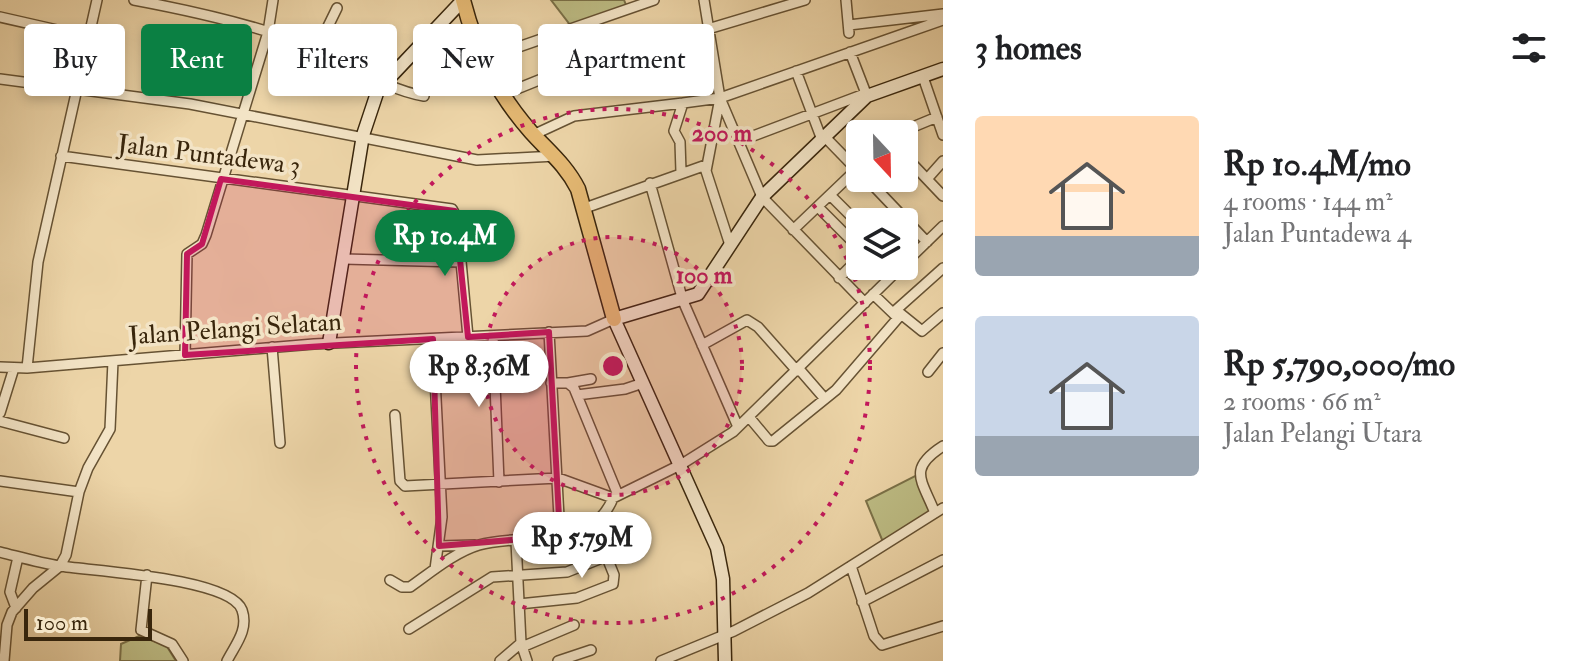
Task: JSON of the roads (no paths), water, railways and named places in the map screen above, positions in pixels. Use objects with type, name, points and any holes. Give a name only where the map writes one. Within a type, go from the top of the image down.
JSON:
[{"type":"main road","points":[[463,0],[470,24]]},
{"type":"main road","points":[[503,96],[533,135],[568,170],[585,208],[614,319]]},
{"type":"street","points":[[91,24],[97,0]]},
{"type":"street","points":[[134,0],[174,5],[268,32],[206,235],[202,244],[187,254],[185,355]]},
{"type":"street","points":[[269,24],[273,0]]},
{"type":"street","points":[[397,67],[463,0]]},
{"type":"street","points":[[522,46],[654,0]]},
{"type":"street","points":[[704,0],[708,24]]},
{"type":"street","points":[[714,28],[805,0]]},
{"type":"street","points":[[846,0],[849,29],[943,17]]},
{"type":"street","points":[[329,24],[337,8]]},
{"type":"street","points":[[0,17],[31,24]]},
{"type":"street","points":[[533,135],[574,116],[720,98],[943,17]]},
{"type":"street","points":[[850,52],[867,95]]},
{"type":"street","points":[[714,61],[720,98],[762,197],[865,303]]},
{"type":"street","points":[[740,141],[943,69]]},
{"type":"street","points":[[796,71],[823,139],[846,158]]},
{"type":"street","points":[[923,77],[943,135]]},
{"type":"street","points":[[0,79],[24,82]]},
{"type":"street","points":[[125,95],[363,135],[477,160],[556,156]]},
{"type":"street","points":[[725,661],[723,591],[717,548],[682,464],[614,319],[683,301],[704,287],[762,197],[867,95]]},
{"type":"street","points":[[27,368],[38,262],[73,96]]},
{"type":"street","points":[[329,343],[363,135],[376,96]]},
{"type":"street","points":[[720,98],[706,165],[730,245]]},
{"type":"street","points":[[681,172],[680,142],[674,131],[683,103]]},
{"type":"street","points":[[918,125],[937,117]]},
{"type":"street","name":"Jalan Puntadewa 3","points":[[61,156],[352,194],[455,211],[460,262]]},
{"type":"street","points":[[927,179],[943,161]]},
{"type":"street","points":[[585,208],[706,165]]},
{"type":"street","points":[[918,170],[943,196]]},
{"type":"street","points":[[793,230],[846,181]]},
{"type":"street","points":[[650,183],[683,301],[738,427]]},
{"type":"street","points":[[879,192],[927,242]]},
{"type":"street","points":[[830,195],[846,211]]},
{"type":"street","points":[[818,207],[846,235]]},
{"type":"street","points":[[918,251],[943,226]]},
{"type":"street","points":[[344,259],[460,262],[468,337]]},
{"type":"street","points":[[896,310],[943,268]]},
{"type":"street","points":[[839,278],[846,271]]},
{"type":"street","points":[[439,546],[560,536],[593,523],[615,496],[682,464],[738,427],[887,280]]},
{"type":"street","points":[[874,293],[922,331],[943,313]]},
{"type":"street","points":[[749,417],[771,441],[825,399],[898,318],[874,293]]},
{"type":"street","name":"Jalan Pelangi Selatan","points":[[0,367],[27,368],[329,343],[595,330],[614,319]]},
{"type":"street","points":[[702,345],[747,320],[758,327],[825,399]]},
{"type":"street","points":[[549,332],[560,536]]},
{"type":"street","points":[[493,336],[499,482]]},
{"type":"street","points":[[433,339],[440,486],[439,546],[435,569]]},
{"type":"street","points":[[272,347],[280,443]]},
{"type":"street","points":[[928,372],[943,353]]},
{"type":"street","points":[[4,661],[7,625],[16,608],[60,566],[66,555],[79,492],[88,468],[110,429],[113,361]]},
{"type":"street","points":[[0,413],[14,368]]},
{"type":"street","points":[[551,383],[591,379]]},
{"type":"street","points":[[568,383],[577,395],[615,496]]},
{"type":"street","points":[[577,395],[625,389],[643,383]]},
{"type":"street","points":[[395,415],[402,484],[440,486],[558,478],[615,496]]},
{"type":"street","points":[[0,421],[64,438]]},
{"type":"street","points":[[661,661],[808,593],[939,511],[919,470],[922,461],[943,446]]},
{"type":"street","points":[[0,481],[79,492]]},
{"type":"street","points":[[519,604],[577,598],[611,586],[615,579],[593,523]]},
{"type":"street","points":[[516,541],[522,645],[527,661]]},
{"type":"street","points":[[390,580],[402,587],[410,587],[478,545]]},
{"type":"street","points":[[0,552],[60,566],[147,575],[228,595],[237,600],[243,611],[244,626],[227,661]]},
{"type":"street","points":[[409,629],[481,582],[517,575],[567,572],[607,556]]},
{"type":"street","points":[[16,608],[10,592],[18,557]]},
{"type":"street","points":[[862,602],[943,560]]},
{"type":"street","points":[[851,566],[874,636],[882,645],[943,626]]},
{"type":"street","points":[[147,575],[141,630],[172,644],[183,661]]},
{"type":"street","points":[[500,661],[522,645],[574,625]]},
{"type":"street","points":[[558,661],[591,650]]}]
